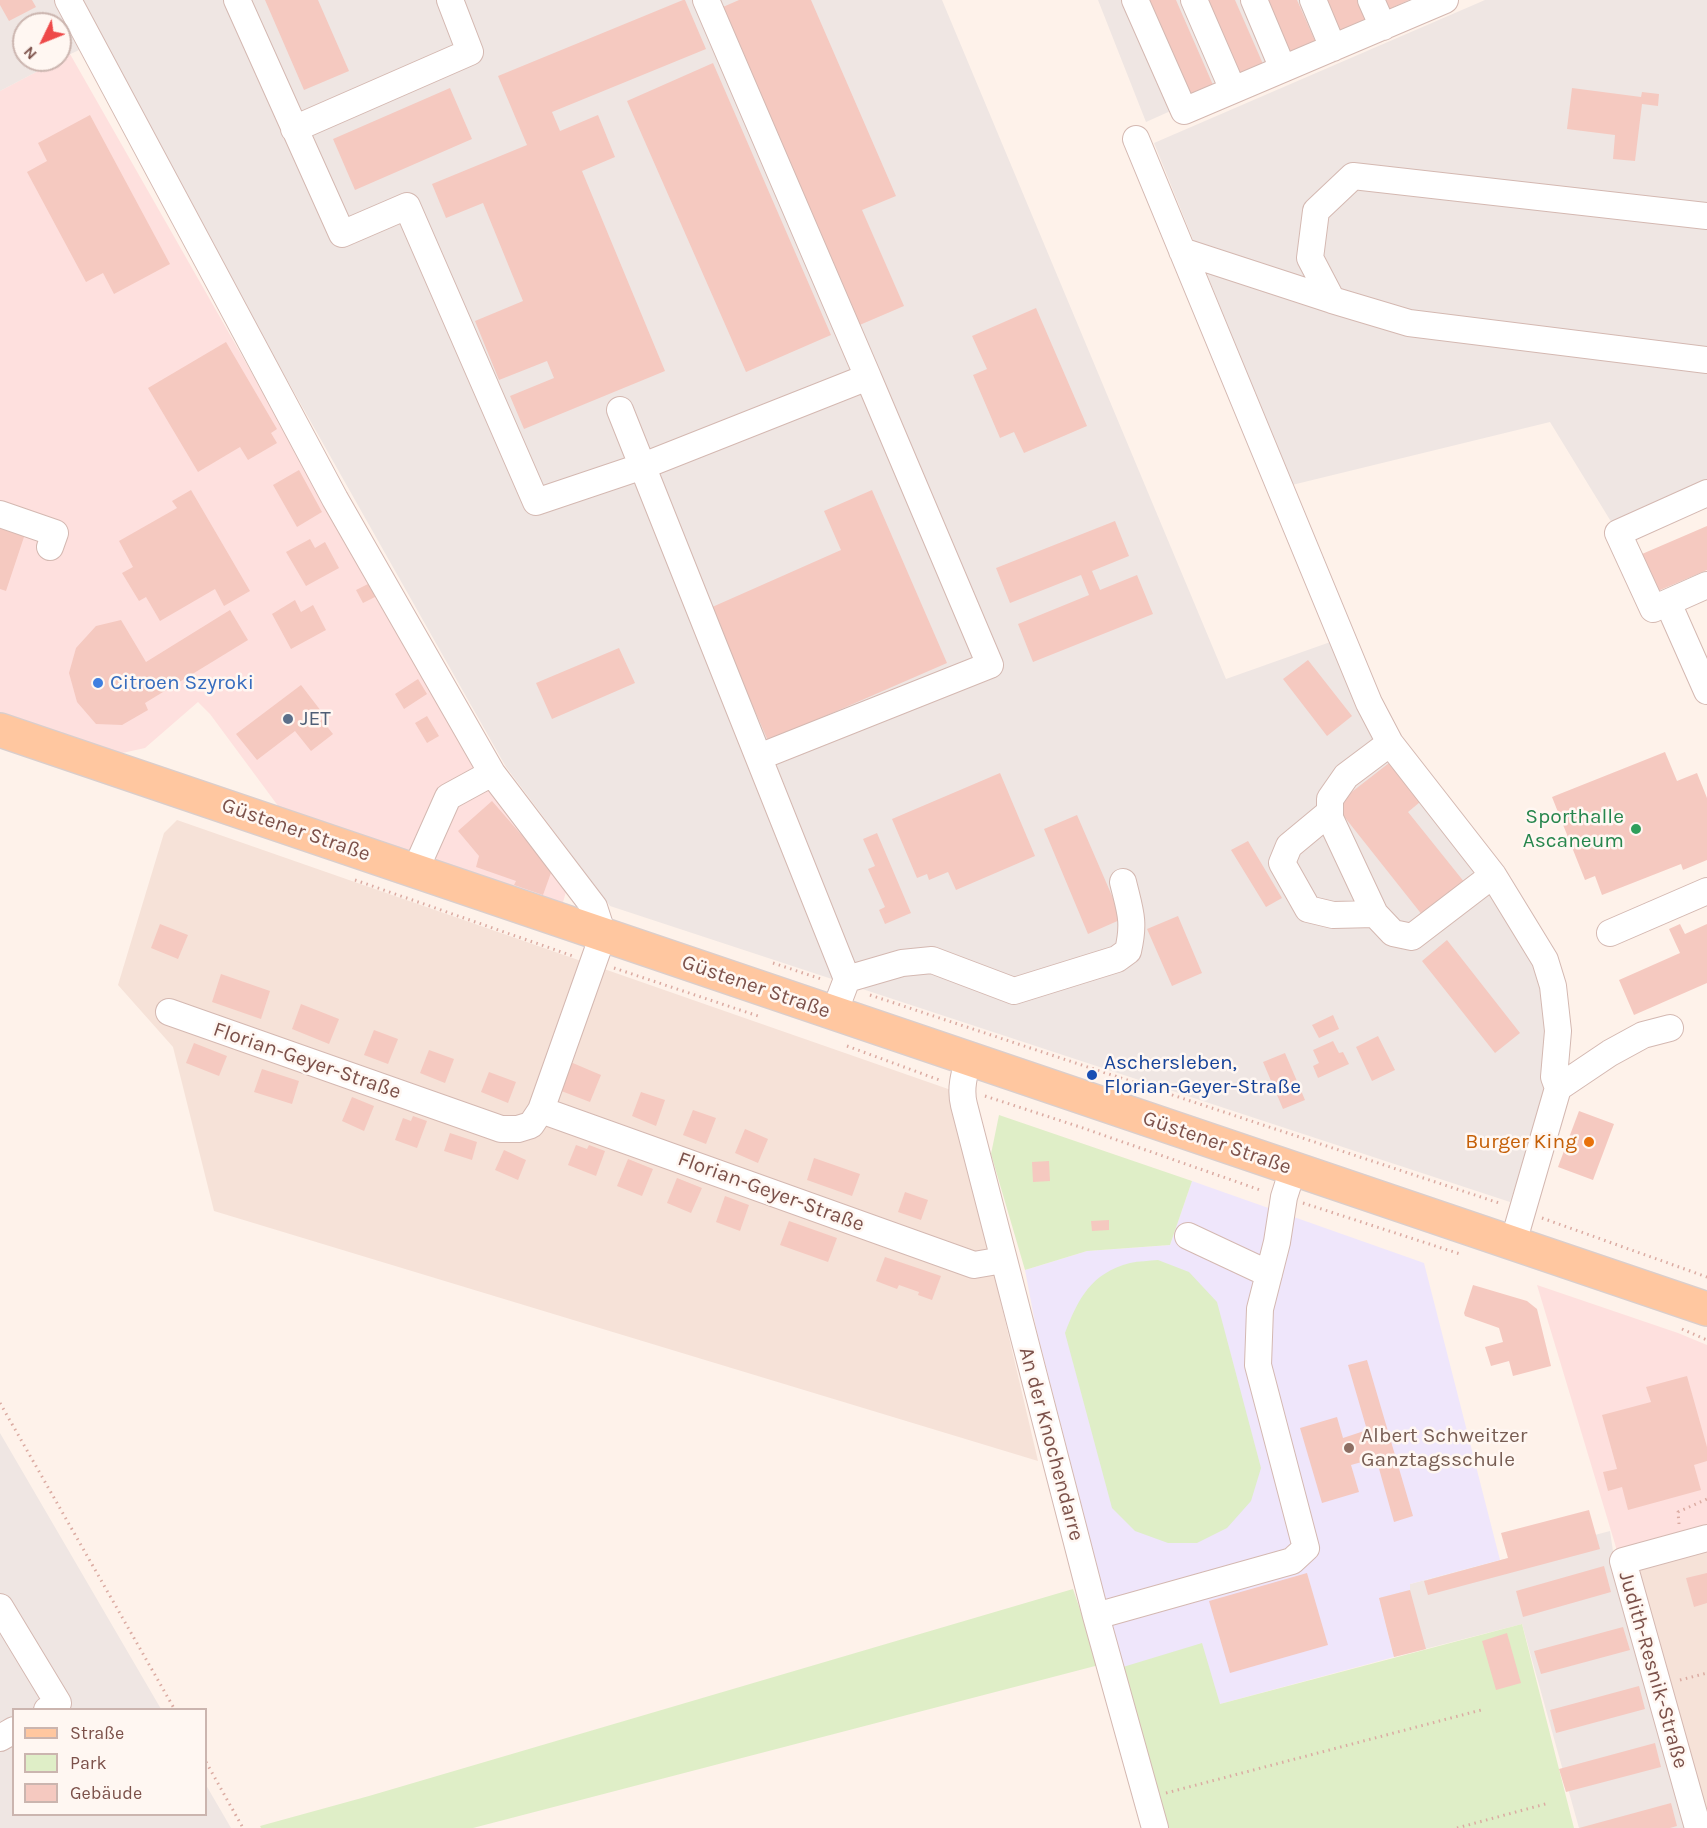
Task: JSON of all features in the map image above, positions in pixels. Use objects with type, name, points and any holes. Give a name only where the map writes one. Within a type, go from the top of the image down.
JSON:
[{"type":"main road","name":"Güstener Straße","points":[[0,730],[415,871],[598,948],[840,1005],[966,1074],[1288,1183],[1513,1243],[1707,1309]]},
{"type":"street","points":[[68,0],[335,499],[492,773],[594,907],[598,948]]},
{"type":"street","points":[[237,0],[342,234],[407,206],[536,502],[643,466],[868,377]]},
{"type":"street","points":[[294,129],[470,52],[450,0]]},
{"type":"street","points":[[706,0],[990,665],[759,757]]},
{"type":"street","points":[[1135,0],[1184,111],[1383,27],[1435,2]]},
{"type":"street","points":[[1194,0],[1233,90]]},
{"type":"street","points":[[1254,0],[1282,69]]},
{"type":"street","points":[[1313,0],[1333,48]]},
{"type":"street","points":[[1371,0],[1383,27]]},
{"type":"street","points":[[1136,139],[1364,693],[1390,743],[1492,875],[1545,960],[1553,986],[1558,1031],[1554,1077],[1558,1088],[1513,1243]]},
{"type":"street","points":[[1332,300],[1310,258],[1316,211],[1353,176],[1707,216]]},
{"type":"street","points":[[1182,251],[1409,323],[1707,360]]},
{"type":"street","points":[[620,410],[759,757],[840,1005],[902,963],[932,960],[1014,992],[1118,959],[1128,951],[1133,930],[1123,882]]},
{"type":"street","points":[[1707,493],[1618,533],[1653,609],[1707,585]]},
{"type":"street","points":[[0,514],[55,533],[50,547]]},
{"type":"street","points":[[1668,603],[1707,691]]},
{"type":"street","points":[[1390,743],[1346,776],[1330,799],[1330,818],[1375,914],[1394,933],[1412,937],[1492,875]]},
{"type":"street","points":[[415,871],[448,797],[492,773]]},
{"type":"street","points":[[1330,812],[1289,846],[1282,863],[1308,909],[1333,915],[1375,914]]},
{"type":"street","points":[[1610,933],[1707,891]]},
{"type":"street","name":"Florian-Geyer-Straße","points":[[169,1012],[501,1129],[518,1129],[531,1125],[541,1110],[598,948]]},
{"type":"street","points":[[1558,1088],[1643,1035],[1670,1028]]},
{"type":"street","name":"An der Knochendarre","points":[[966,1074],[964,1105],[1096,1616],[1155,1828]]},
{"type":"street","name":"Florian-Geyer-Straße","points":[[541,1110],[974,1265],[1003,1260]]},
{"type":"street","points":[[1096,1616],[1293,1560],[1306,1548],[1258,1365],[1260,1309],[1277,1242],[1288,1183]]},
{"type":"street","points":[[1188,1236],[1269,1274]]},
{"type":"street","name":"Judith-Resnik-Straße","points":[[1698,1828],[1623,1561],[1707,1538]]},
{"type":"street","points":[[0,1607],[58,1703],[50,1708]]},
{"type":"path","points":[[346,876],[556,951],[598,948],[759,1017]]},
{"type":"path","points":[[766,961],[840,1005],[966,1074],[1288,1183],[1446,1251],[1466,1256]]},
{"type":"path","points":[[840,1005],[1523,1211],[1707,1277]]},
{"type":"path","points":[[1675,1326],[1707,1340]]},
{"type":"path","points":[[0,1403],[174,1708]]},
{"type":"path","points":[[1680,1545],[1678,1512],[1707,1499]]},
{"type":"path","points":[[1658,1686],[1707,1673]]},
{"type":"path","points":[[1147,1798],[1485,1709]]},
{"type":"path","points":[[207,1764],[243,1828]]},
{"type":"path","points":[[1457,1828],[1549,1803]]},
{"type":"shaded area","points":[[0,0],[942,0],[1226,679],[1336,640],[1500,897],[1531,955],[1547,1018],[1547,1096],[1510,1202],[610,906],[506,767],[96,42],[72,53],[72,12],[12,12],[12,72],[36,72],[0,91]]},
{"type":"shaded area","points":[[1098,0],[1418,0],[1146,122]]},
{"type":"shaded area","points":[[1485,0],[1707,0],[1707,493],[1618,533],[1550,422],[1292,485],[1154,143]]},
{"type":"shaded area","points":[[72,58],[486,784],[568,885],[561,909],[287,818],[210,714],[198,702],[145,748],[113,755],[0,715],[0,91],[36,72],[72,72]]},
{"type":"shaded area","points":[[177,820],[951,1090],[1038,1461],[214,1211],[173,1047],[118,985],[164,833]]},
{"type":"shaded area","points":[[1192,1181],[1424,1263],[1500,1560],[1410,1584],[1410,1590],[1379,1598],[1394,1657],[1220,1704],[1123,1667],[1036,1328],[1025,1270],[1087,1251],[1170,1245]]},
{"type":"shaded area","points":[[1537,1285],[1707,1345],[1707,1529],[1618,1554]]},
{"type":"shaded area","points":[[0,1433],[160,1708],[12,1708],[12,1816],[207,1816],[207,1787],[231,1828],[0,1828]]},
{"type":"shaded area","points":[[1707,1530],[1707,1828],[1618,1554]]},
{"type":"shaded area","points":[[1610,1531],[1615,1565],[1692,1828],[1579,1828],[1522,1624],[1394,1657],[1379,1598],[1410,1584]]},
{"type":"green space","points":[[999,1115],[1192,1181],[1170,1245],[1087,1251],[1025,1270],[991,1154]]},
{"type":"green space","points":[[1158,1260],[1189,1272],[1217,1302],[1261,1468],[1251,1501],[1227,1528],[1197,1543],[1168,1543],[1135,1531],[1112,1508],[1065,1333],[1081,1299],[1105,1273],[1130,1263]]},
{"type":"green space","points":[[1073,1589],[1099,1665],[473,1828],[261,1828],[260,1826],[369,1796]]},
{"type":"green space","points":[[1522,1624],[1574,1828],[1165,1828],[1123,1667],[1202,1643],[1220,1704]]},
{"type":"building","points":[[0,0],[32,0],[36,7],[26,12],[12,12],[12,19],[9,21],[0,5]]},
{"type":"building","points":[[265,0],[318,0],[349,71],[304,90]]},
{"type":"building","points":[[685,0],[706,49],[552,112],[560,131],[598,115],[615,157],[582,171],[665,371],[524,429],[510,396],[554,378],[547,361],[499,380],[475,321],[523,301],[483,203],[446,218],[432,184],[527,145],[498,76]]},
{"type":"building","points":[[739,0],[811,0],[896,196],[862,210],[904,306],[855,327],[716,10]]},
{"type":"building","points":[[1140,0],[1176,0],[1213,85],[1183,98]]},
{"type":"building","points":[[1198,0],[1235,0],[1263,64],[1232,77]]},
{"type":"building","points":[[1259,0],[1297,0],[1315,41],[1283,55]]},
{"type":"building","points":[[1319,0],[1357,0],[1366,19],[1333,33]]},
{"type":"building","points":[[1378,0],[1409,0],[1383,12]]},
{"type":"building","points":[[713,63],[831,335],[746,372],[627,101]]},
{"type":"building","points":[[450,88],[472,139],[355,190],[333,139]]},
{"type":"building","points":[[1572,88],[1641,97],[1642,92],[1659,94],[1658,106],[1642,104],[1635,161],[1613,159],[1615,135],[1567,129]]},
{"type":"building","points":[[90,115],[170,264],[114,294],[103,273],[86,282],[27,172],[47,161],[38,143]]},
{"type":"building","points":[[1036,308],[1087,426],[1024,453],[1014,432],[1000,438],[973,375],[987,369],[972,336]]},
{"type":"building","points":[[226,342],[277,429],[271,433],[277,443],[248,460],[240,447],[198,472],[148,388]]},
{"type":"building","points":[[299,470],[322,512],[297,527],[273,485]]},
{"type":"building","points":[[191,490],[250,591],[224,606],[215,589],[160,621],[146,597],[139,601],[122,573],[133,567],[119,541],[177,508],[172,501]]},
{"type":"building","points":[[872,490],[947,663],[768,741],[710,608],[841,550],[824,511]]},
{"type":"building","points":[[1115,521],[1129,556],[1092,571],[1100,590],[1137,575],[1153,614],[1033,662],[1018,624],[1089,595],[1081,575],[1010,603],[996,568]]},
{"type":"building","points":[[0,522],[26,531],[6,591],[0,589]]},
{"type":"building","points":[[1707,526],[1707,570],[1658,591],[1642,554]]},
{"type":"building","points":[[310,539],[315,548],[325,542],[339,568],[306,586],[286,552]]},
{"type":"building","points":[[370,583],[377,596],[363,603],[356,590]]},
{"type":"building","points":[[295,600],[301,612],[313,605],[326,630],[291,649],[272,614]]},
{"type":"building","points":[[230,610],[248,640],[145,703],[148,710],[122,725],[96,724],[77,702],[69,673],[76,648],[96,626],[121,620],[146,662]]},
{"type":"building","points":[[619,648],[635,683],[552,719],[536,683]]},
{"type":"building","points":[[1308,660],[1352,716],[1327,736],[1283,679]]},
{"type":"building","points":[[418,679],[427,694],[404,709],[395,694]]},
{"type":"building","name":"JET","points":[[301,685],[321,711],[317,714],[333,734],[311,751],[295,731],[257,760],[236,734]]},
{"type":"building","points":[[427,716],[439,736],[427,743],[415,723]]},
{"type":"building","name":"Sporthalle Ascaneum","points":[[1665,752],[1677,781],[1697,773],[1707,798],[1707,860],[1683,870],[1681,864],[1602,895],[1595,876],[1585,880],[1552,797]]},
{"type":"building","points":[[1389,763],[1420,802],[1408,812],[1465,883],[1423,916],[1335,805]]},
{"type":"building","points":[[1000,773],[1035,856],[956,890],[948,872],[929,880],[927,874],[917,878],[892,819]]},
{"type":"building","points":[[492,801],[552,870],[543,895],[514,885],[516,881],[476,867],[479,856],[458,831]]},
{"type":"building","points":[[1077,815],[1122,919],[1088,934],[1044,829]]},
{"type":"building","points":[[877,833],[911,913],[885,924],[879,910],[885,907],[868,869],[875,866],[863,839]]},
{"type":"building","points":[[1248,841],[1282,898],[1266,907],[1231,850]]},
{"type":"building","points":[[1178,916],[1202,973],[1172,986],[1147,929]]},
{"type":"building","points":[[160,924],[188,935],[178,959],[151,948]]},
{"type":"building","points":[[1680,924],[1685,934],[1707,924],[1707,983],[1634,1015],[1619,980],[1680,953],[1669,929]]},
{"type":"building","points":[[1447,940],[1520,1033],[1495,1053],[1422,961]]},
{"type":"building","points":[[221,974],[270,991],[261,1019],[212,1002]]},
{"type":"building","points":[[301,1004],[339,1019],[329,1044],[292,1029]]},
{"type":"building","points":[[1333,1015],[1339,1029],[1319,1038],[1312,1025]]},
{"type":"building","points":[[374,1030],[398,1039],[388,1064],[364,1055]]},
{"type":"building","points":[[1378,1036],[1395,1070],[1372,1081],[1356,1047]]},
{"type":"building","points":[[1333,1041],[1339,1053],[1343,1052],[1349,1064],[1318,1078],[1313,1066],[1319,1063],[1313,1050]]},
{"type":"building","points":[[194,1043],[227,1056],[219,1076],[186,1063]]},
{"type":"building","points":[[429,1050],[454,1059],[445,1083],[420,1073]]},
{"type":"building","points":[[1285,1053],[1305,1100],[1283,1109],[1263,1062]]},
{"type":"building","points":[[568,1061],[601,1075],[590,1102],[556,1089]]},
{"type":"building","points":[[262,1069],[299,1081],[292,1104],[254,1092]]},
{"type":"building","points":[[489,1072],[516,1082],[508,1103],[481,1092]]},
{"type":"building","points":[[641,1092],[665,1100],[656,1126],[632,1116]]},
{"type":"building","points":[[352,1097],[374,1106],[364,1131],[342,1121]]},
{"type":"building","points":[[693,1110],[716,1118],[706,1144],[683,1135]]},
{"type":"building","points":[[1579,1111],[1614,1124],[1593,1180],[1558,1167]]},
{"type":"building","points":[[413,1116],[427,1121],[417,1148],[395,1140],[403,1118],[411,1121]]},
{"type":"building","points":[[745,1129],[768,1139],[758,1163],[735,1153]]},
{"type":"building","points":[[450,1133],[477,1142],[472,1160],[444,1151]]},
{"type":"building","points":[[576,1145],[587,1149],[589,1145],[605,1151],[596,1176],[568,1165]]},
{"type":"building","points":[[504,1150],[526,1160],[518,1180],[495,1170]]},
{"type":"building","points":[[814,1158],[860,1174],[852,1196],[807,1180]]},
{"type":"building","points":[[628,1159],[653,1169],[642,1196],[617,1186]]},
{"type":"building","points":[[1049,1161],[1050,1181],[1033,1182],[1032,1162]]},
{"type":"building","points":[[677,1178],[702,1188],[691,1213],[667,1203]]},
{"type":"building","points":[[905,1192],[928,1200],[921,1220],[898,1212]]},
{"type":"building","points":[[725,1196],[749,1205],[740,1231],[716,1222]]},
{"type":"building","points":[[1109,1220],[1109,1230],[1092,1231],[1091,1221]]},
{"type":"building","points":[[789,1221],[837,1238],[828,1262],[780,1245]]},
{"type":"building","points":[[885,1257],[941,1276],[932,1300],[918,1295],[919,1292],[899,1285],[897,1289],[876,1281]]},
{"type":"building","points":[[1473,1285],[1527,1301],[1537,1309],[1551,1366],[1513,1376],[1509,1361],[1491,1366],[1485,1347],[1503,1342],[1499,1328],[1465,1316]]},
{"type":"building","name":"Albert Schweitzer Ganztagsschule","points":[[1367,1360],[1413,1516],[1394,1522],[1376,1458],[1351,1465],[1359,1492],[1322,1503],[1300,1428],[1337,1417],[1343,1438],[1367,1430],[1348,1365]]},
{"type":"building","points":[[1687,1376],[1707,1447],[1707,1461],[1694,1465],[1701,1490],[1628,1510],[1622,1487],[1608,1491],[1603,1472],[1617,1469],[1602,1415],[1651,1402],[1646,1387]]},
{"type":"building","points":[[1589,1510],[1600,1549],[1428,1595],[1424,1581],[1508,1558],[1501,1533]]},
{"type":"building","points":[[1604,1566],[1611,1592],[1523,1617],[1516,1591]]},
{"type":"building","points":[[1307,1573],[1328,1645],[1230,1673],[1209,1601]]},
{"type":"building","points":[[1707,1573],[1707,1603],[1694,1607],[1686,1578]]},
{"type":"building","points":[[1410,1590],[1426,1649],[1394,1657],[1379,1598]]},
{"type":"building","points":[[1623,1627],[1630,1650],[1541,1674],[1534,1651]]},
{"type":"building","points":[[1507,1633],[1521,1683],[1496,1690],[1482,1641]]},
{"type":"building","points":[[1639,1686],[1645,1709],[1556,1733],[1550,1710]]},
{"type":"building","points":[[1655,1743],[1661,1767],[1566,1792],[1559,1769]]},
{"type":"building","points":[[1671,1803],[1677,1826],[1670,1828],[1579,1828]]},
{"type":"place","name":"Citroen Szyroki","points":[[98,683]]},
{"type":"place","name":"JET","points":[[288,719]]},
{"type":"place","name":"Sporthalle Ascaneum","points":[[1636,829]]},
{"type":"place","name":"Aschersleben, Florian-Geyer-Straße","points":[[1092,1075]]},
{"type":"place","name":"Burger King","points":[[1589,1142]]},
{"type":"place","name":"Albert Schweitzer Ganztagsschule","points":[[1349,1448]]}]
